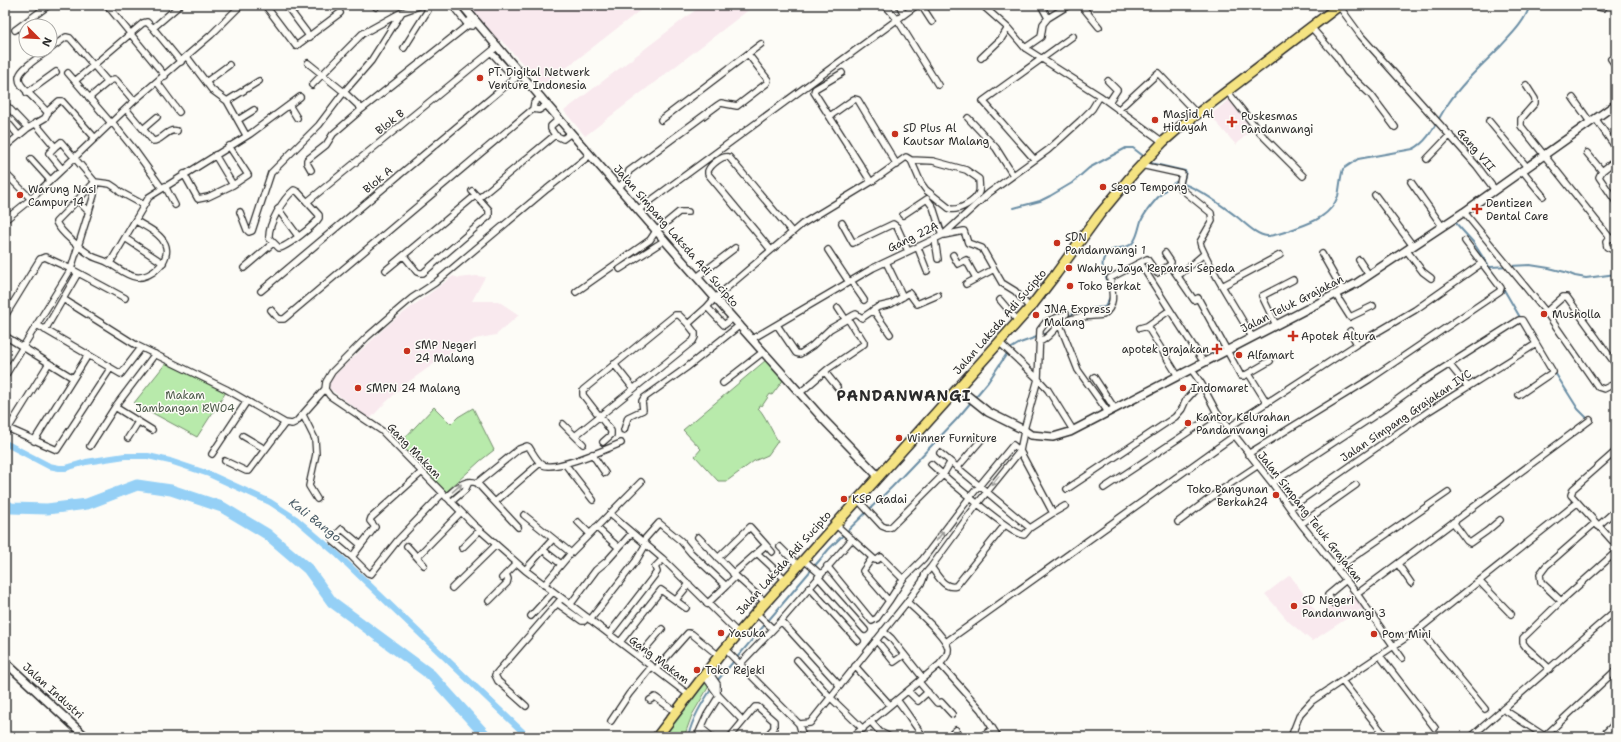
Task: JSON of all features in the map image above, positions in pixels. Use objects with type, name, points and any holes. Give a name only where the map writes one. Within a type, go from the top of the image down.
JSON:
[{"type":"main road","name":"Jalan Laksda Adi Sucipto","points":[[657,737],[689,695],[708,676],[722,652],[765,602],[804,564],[835,524],[958,388],[1002,345],[1018,321],[1056,274],[1098,215],[1141,165],[1163,142],[1197,114],[1311,27],[1336,6]]},
{"type":"street","points":[[15,30],[49,5]]},
{"type":"street","points":[[107,5],[165,76]]},
{"type":"street","points":[[153,28],[180,5]]},
{"type":"street","points":[[5,220],[31,199],[134,101],[187,57],[241,5]]},
{"type":"street","points":[[265,5],[295,46],[298,46],[340,13]]},
{"type":"street","points":[[286,5],[310,37]]},
{"type":"street","points":[[312,85],[362,34],[402,12],[422,5],[426,6],[428,10],[427,13],[416,27],[404,48]]},
{"type":"street","points":[[452,5],[468,25]]},
{"type":"street","name":"Jalan Simpang Laksda Adi Sucipto","points":[[463,5],[571,133],[619,186],[715,298],[823,419],[879,477]]},
{"type":"street","points":[[885,5],[897,19],[938,85]]},
{"type":"street","points":[[899,5],[904,14]]},
{"type":"street","points":[[638,210],[917,5]]},
{"type":"street","points":[[921,5],[932,22]]},
{"type":"street","points":[[982,5],[1008,28],[1026,48],[1109,102],[1163,142]]},
{"type":"street","points":[[1041,5],[1048,18]]},
{"type":"street","points":[[1026,48],[1041,37],[1043,24],[1048,18],[1070,5]]},
{"type":"street","points":[[1081,5],[1099,27]]},
{"type":"street","points":[[1599,7],[1603,8],[1606,5]]},
{"type":"street","name":"Gang VII","points":[[1336,6],[1477,166],[1495,190]]},
{"type":"street","points":[[240,212],[247,230],[249,232],[252,231],[271,174],[319,125],[344,92],[371,61],[402,12]]},
{"type":"street","points":[[311,170],[307,160],[326,145],[333,134],[362,109],[468,25],[472,26],[475,20]]},
{"type":"street","points":[[75,81],[145,21],[149,23],[181,62]]},
{"type":"street","points":[[1311,27],[1348,72],[1371,94],[1387,113],[1395,127]]},
{"type":"street","points":[[981,58],[1001,39],[1001,36],[1008,28]]},
{"type":"street","points":[[1034,159],[983,101],[1073,36]]},
{"type":"street","points":[[58,44],[68,37],[108,82]]},
{"type":"street","points":[[661,120],[761,44]]},
{"type":"street","name":"Blok B","points":[[307,202],[498,46]]},
{"type":"street","points":[[491,52],[515,79]]},
{"type":"street","points":[[619,186],[626,180],[629,171],[718,105],[721,103],[738,106],[766,83],[768,80],[748,54]]},
{"type":"street","points":[[187,57],[214,92],[227,101],[246,135]]},
{"type":"street","points":[[38,58],[24,69],[19,75],[18,81],[27,93],[48,113]]},
{"type":"street","points":[[1611,59],[1616,66]]},
{"type":"street","points":[[308,63],[323,74],[362,109]]},
{"type":"street","points":[[206,82],[229,65]]},
{"type":"street","points":[[27,93],[56,72]]},
{"type":"street","points":[[1119,109],[1158,72],[1197,114]]},
{"type":"street","points":[[68,73],[136,152],[175,204]]},
{"type":"street","name":"Blok A","points":[[261,291],[521,73]]},
{"type":"street","points":[[842,73],[814,91],[871,182]]},
{"type":"street","points":[[89,98],[108,82],[114,79],[134,101]]},
{"type":"street","points":[[227,101],[259,81]]},
{"type":"street","points":[[1108,81],[1117,90],[1109,102]]},
{"type":"street","points":[[157,82],[179,112]]},
{"type":"street","points":[[1526,85],[1535,99],[1535,103],[1520,118],[1520,123],[1543,155],[1610,238],[1616,239]]},
{"type":"street","points":[[1228,91],[1253,125],[1303,176]]},
{"type":"street","name":"Gang 22A","points":[[752,339],[886,262],[908,251],[936,240],[989,193],[1048,150],[1092,109],[1100,96]]},
{"type":"street","points":[[110,263],[149,197],[246,135],[250,134],[300,97]]},
{"type":"street","points":[[271,310],[279,319],[284,319],[533,109],[534,103],[541,97]]},
{"type":"street","points":[[1573,98],[1616,148]]},
{"type":"street","points":[[830,116],[854,99],[858,100],[897,165]]},
{"type":"street","points":[[5,147],[18,135],[45,118],[54,106],[62,101],[95,138]]},
{"type":"street","points":[[289,105],[297,118]]},
{"type":"street","points":[[533,109],[539,110],[547,105]]},
{"type":"street","name":"Jalan Teluk Grajakan","points":[[958,388],[977,404],[998,418],[1024,430],[1031,435],[1053,437],[1070,432],[1226,350],[1343,291],[1407,251],[1592,120],[1616,105]]},
{"type":"street","points":[[7,106],[28,128]]},
{"type":"street","points":[[126,109],[151,140],[155,142],[170,131],[177,131]]},
{"type":"street","points":[[238,120],[254,110]]},
{"type":"street","points":[[143,129],[157,117]]},
{"type":"street","points":[[968,118],[996,148],[1013,175]]},
{"type":"street","points":[[559,119],[551,126],[551,129],[555,134],[562,139],[571,133]]},
{"type":"street","points":[[1489,121],[1543,196]]},
{"type":"street","points":[[8,123],[18,135]]},
{"type":"street","points":[[35,123],[55,147]]},
{"type":"street","points":[[386,270],[476,195],[555,134]]},
{"type":"street","points":[[1427,159],[1450,135]]},
{"type":"street","points":[[62,169],[49,155],[50,151],[60,143],[62,143],[95,182],[110,184],[120,192],[144,205]]},
{"type":"street","points":[[184,174],[198,199],[212,196],[233,185],[248,175],[229,146]]},
{"type":"street","points":[[1587,153],[1602,171]]},
{"type":"street","points":[[215,155],[233,185]]},
{"type":"street","points":[[63,299],[142,348],[246,401],[285,423],[294,424],[304,415],[325,389],[326,382],[332,372],[367,337],[399,308],[435,283],[547,188],[590,155]]},
{"type":"street","points":[[771,250],[708,174],[710,167],[724,157],[729,157],[792,232]]},
{"type":"street","points":[[688,324],[715,298],[792,232],[809,219],[897,165],[906,157],[911,160],[933,162],[966,170],[979,179],[979,192],[966,205],[955,210],[950,209],[926,190],[921,183],[911,160]]},
{"type":"street","points":[[31,159],[50,180]]},
{"type":"street","points":[[1616,160],[1602,171],[1599,176],[1616,202]]},
{"type":"street","points":[[1141,165],[1180,172],[1182,174],[1179,186],[1211,213],[1212,221],[1200,242],[1204,254],[1222,286],[1238,310],[1252,337]]},
{"type":"street","points":[[5,173],[31,199]]},
{"type":"street","points":[[95,182],[56,222],[78,246],[93,256],[110,263],[134,277],[151,274],[163,263],[167,252],[165,244],[161,237],[136,221]]},
{"type":"street","points":[[5,376],[71,269],[89,212],[95,182]]},
{"type":"street","points":[[1411,182],[1442,226]]},
{"type":"street","points":[[294,190],[298,192],[319,215],[319,218],[298,236],[281,248],[278,248],[269,236],[278,209],[294,190]]},
{"type":"street","points":[[404,256],[417,272],[423,272],[489,216],[490,211],[476,195]]},
{"type":"street","points":[[1375,195],[1414,246]]},
{"type":"street","points":[[903,215],[926,199],[929,200],[943,235],[964,231],[968,243],[982,248],[1002,283],[1015,291],[1030,308]]},
{"type":"street","points":[[77,200],[89,212]]},
{"type":"street","points":[[278,209],[298,236]]},
{"type":"street","points":[[576,292],[650,240],[656,231],[679,212],[688,212]]},
{"type":"street","points":[[1464,212],[1546,312],[1598,387],[1604,390],[1616,383]]},
{"type":"street","points":[[842,223],[852,242],[893,224],[897,227],[908,251]]},
{"type":"street","points":[[125,238],[163,263]]},
{"type":"street","points":[[1610,238],[1606,242],[1607,246],[1611,249],[1616,248]]},
{"type":"street","points":[[620,269],[665,240]]},
{"type":"street","points":[[936,240],[938,259]]},
{"type":"street","points":[[1248,454],[1370,379],[1500,291],[1501,288],[1465,241]]},
{"type":"street","points":[[244,268],[273,243]]},
{"type":"street","points":[[697,277],[735,248]]},
{"type":"street","points":[[918,248],[927,271]]},
{"type":"street","points":[[828,250],[864,300]]},
{"type":"street","points":[[1407,251],[1424,272],[1431,278]]},
{"type":"street","points":[[1165,253],[1171,262],[1170,265],[1194,300],[1198,298],[1242,376],[1249,374],[1270,361]]},
{"type":"street","points":[[953,254],[958,264],[966,260],[976,278]]},
{"type":"street","points":[[1178,276],[1204,254]]},
{"type":"street","points":[[1322,254],[1343,291]]},
{"type":"street","points":[[1222,286],[1280,255]]},
{"type":"street","points":[[5,315],[42,258],[47,258],[71,269],[125,298]]},
{"type":"street","points":[[1039,342],[1049,336],[1060,325],[1080,316],[1106,314],[1113,299],[1114,293],[1110,278],[1147,259],[1157,273],[1170,265]]},
{"type":"street","points":[[1359,260],[1369,275]]},
{"type":"street","points":[[886,262],[903,297]]},
{"type":"street","points":[[1140,263],[1201,358]]},
{"type":"street","points":[[1228,428],[1357,344],[1415,310],[1482,263]]},
{"type":"street","points":[[966,284],[994,269]]},
{"type":"street","points":[[45,330],[78,273]]},
{"type":"street","points":[[1276,325],[1262,296],[1293,280]]},
{"type":"street","points":[[777,325],[799,354],[811,346],[830,329],[856,314],[862,318],[878,307],[891,304],[909,293],[917,304],[938,295]]},
{"type":"street","points":[[1336,295],[1350,317],[1373,306]]},
{"type":"street","points":[[1546,312],[1563,297],[1567,297],[1616,365]]},
{"type":"street","points":[[1000,300],[1018,321]]},
{"type":"street","points":[[707,307],[724,325],[734,318]]},
{"type":"street","points":[[800,392],[864,344],[858,333],[838,308]]},
{"type":"street","points":[[873,310],[890,334]]},
{"type":"street","points":[[1140,328],[1147,326],[1170,310]]},
{"type":"street","points":[[799,724],[810,723],[831,698],[883,631],[908,602],[922,582],[925,574],[932,567],[978,503],[1020,451],[1024,430],[1038,379],[1039,333],[1042,325],[1046,322],[1066,314]]},
{"type":"street","points":[[575,436],[600,417],[633,388],[694,339],[695,333],[679,315],[675,315],[582,391],[587,401],[600,417],[611,432],[611,435],[603,442]]},
{"type":"street","points":[[1272,484],[1449,364],[1519,320],[1522,320],[1553,372],[1519,395]]},
{"type":"street","points":[[37,325],[110,369],[122,374],[142,348]]},
{"type":"street","points":[[624,430],[628,417],[643,410],[642,402],[644,398],[686,368],[740,325]]},
{"type":"street","points":[[1060,325],[1078,370],[1108,412]]},
{"type":"street","points":[[1147,326],[1178,376]]},
{"type":"street","points":[[1350,331],[1357,344]]},
{"type":"street","points":[[5,336],[73,378]]},
{"type":"street","name":"Jalan Simpang Grajakan IVC","points":[[1290,508],[1429,411],[1536,344]]},
{"type":"street","points":[[1002,345],[1038,379],[1053,396],[1071,427]]},
{"type":"street","points":[[724,383],[763,352]]},
{"type":"street","points":[[90,446],[115,407],[154,354]]},
{"type":"street","points":[[34,441],[88,355]]},
{"type":"street","points":[[49,363],[6,428],[55,450],[59,450],[110,369]]},
{"type":"street","points":[[614,364],[633,388]]},
{"type":"street","points":[[1449,364],[1467,386]]},
{"type":"street","name":"Jalan Simpang Teluk Grajakan","points":[[1191,369],[1201,383],[1217,413],[1301,524],[1357,594],[1402,658]]},
{"type":"street","points":[[825,372],[837,387]]},
{"type":"street","points":[[1249,374],[1267,403]]},
{"type":"street","points":[[1094,377],[1116,409]]},
{"type":"street","points":[[1067,489],[1175,417],[1182,409],[1186,400],[1201,383]]},
{"type":"street","name":"Gang Makam","points":[[325,389],[330,396],[382,431],[461,512],[496,545],[553,592],[560,601],[570,605],[689,695]]},
{"type":"street","points":[[212,454],[246,401]]},
{"type":"street","points":[[115,407],[152,430]]},
{"type":"street","points":[[1104,488],[1217,413]]},
{"type":"street","points":[[304,415],[315,439],[316,454],[309,486],[317,499]]},
{"type":"street","points":[[1357,594],[1590,420]]},
{"type":"street","points":[[128,438],[138,422]]},
{"type":"street","points":[[225,461],[248,471],[285,423]]},
{"type":"street","points":[[563,424],[583,444]]},
{"type":"street","points":[[243,436],[266,449]]},
{"type":"street","points":[[946,642],[1234,436]]},
{"type":"street","points":[[957,468],[982,439]]},
{"type":"street","points":[[477,483],[518,449],[524,446],[529,447],[540,463],[550,466],[565,464],[622,443]]},
{"type":"street","points":[[828,566],[872,621],[877,618],[903,579],[916,567],[978,486],[1011,446],[1015,445],[1020,451],[1054,513]]},
{"type":"street","points":[[1616,450],[1573,489],[1571,495],[1616,545]]},
{"type":"street","points":[[592,454],[606,473]]},
{"type":"street","points":[[940,454],[1030,528]]},
{"type":"street","points":[[858,500],[882,526],[888,528],[943,475],[950,462]]},
{"type":"street","points":[[496,502],[540,463]]},
{"type":"street","points":[[565,464],[593,500]]},
{"type":"street","points":[[931,464],[1005,525],[1020,535],[1024,535],[1030,528],[1065,506]]},
{"type":"street","points":[[1178,522],[1220,490],[1257,466]]},
{"type":"street","points":[[352,557],[375,527],[370,521],[370,518],[422,472]]},
{"type":"street","points":[[361,545],[341,529],[333,538],[334,541],[368,574],[372,574],[398,540],[465,482],[477,483],[518,527]]},
{"type":"street","points":[[544,585],[571,553],[641,482]]},
{"type":"street","points":[[1301,524],[1356,485]]},
{"type":"street","points":[[1336,569],[1448,492]]},
{"type":"street","points":[[1291,737],[1304,708],[1419,629],[1575,501]]},
{"type":"street","points":[[1561,601],[1542,582],[1540,574],[1546,566],[1596,524],[1616,510]]},
{"type":"street","points":[[417,557],[461,512]]},
{"type":"street","points":[[610,514],[663,559],[738,633]]},
{"type":"street","points":[[524,515],[571,553]]},
{"type":"street","points":[[1453,522],[1467,541],[1470,542],[1487,532],[1500,520]]},
{"type":"street","points":[[578,522],[589,534]]},
{"type":"street","points":[[526,706],[498,681],[495,675],[560,601],[582,621],[589,619],[637,559],[644,543],[658,524],[662,524],[681,541],[691,553],[726,586]]},
{"type":"street","points":[[835,524],[872,558],[876,560],[881,557],[903,579]]},
{"type":"street","points":[[932,567],[946,586],[956,586],[1005,525]]},
{"type":"street","points":[[596,527],[618,547]]},
{"type":"street","points":[[718,558],[750,527],[772,552]]},
{"type":"street","points":[[462,548],[480,530]]},
{"type":"street","points":[[570,605],[594,572],[632,533]]},
{"type":"street","points":[[698,538],[765,602]]},
{"type":"street","points":[[736,660],[773,630],[818,574],[828,566],[851,538]]},
{"type":"street","points":[[525,570],[553,539]]},
{"type":"street","points":[[452,588],[496,545]]},
{"type":"street","points":[[707,604],[766,545]]},
{"type":"street","points":[[407,546],[424,565]]},
{"type":"street","points":[[780,547],[818,574],[865,630]]},
{"type":"street","points":[[543,550],[561,564]]},
{"type":"street","points":[[1550,670],[1526,647],[1523,639],[1561,601],[1616,552]]},
{"type":"street","points":[[757,554],[786,580]]},
{"type":"street","points":[[872,558],[862,571],[889,601]]},
{"type":"street","points":[[609,634],[653,578],[657,572],[656,567],[663,559]]},
{"type":"street","points":[[489,601],[507,583],[508,578],[504,576],[517,563]]},
{"type":"street","points":[[1398,564],[1411,583]]},
{"type":"street","points":[[916,567],[916,570],[925,574]]},
{"type":"street","points":[[1334,603],[1328,595],[1346,580]]},
{"type":"street","points":[[1479,581],[1511,614]]},
{"type":"street","points":[[676,600],[689,584]]},
{"type":"street","points":[[809,587],[858,641]]},
{"type":"street","points":[[620,642],[661,590],[686,608]]},
{"type":"street","points":[[531,616],[553,592]]},
{"type":"street","points":[[853,737],[940,664],[947,656],[948,646],[946,642],[931,624],[908,602]]},
{"type":"street","points":[[1471,737],[1550,670],[1616,610]]},
{"type":"street","points":[[756,613],[773,630]]},
{"type":"street","points":[[781,621],[840,686]]},
{"type":"street","points":[[639,656],[662,629]]},
{"type":"street","points":[[1419,629],[1485,709]]},
{"type":"street","points":[[883,631],[891,638],[904,655],[937,703],[941,702],[952,714]]},
{"type":"street","points":[[611,722],[629,694],[687,634],[692,634],[736,660],[799,724],[801,736]]},
{"type":"street","points":[[876,640],[894,662],[904,655]]},
{"type":"street","points":[[1380,656],[1435,728]]},
{"type":"street","points":[[797,660],[831,698],[863,728]]},
{"type":"street","name":"Jalan Industri","points":[[5,662],[86,737]]},
{"type":"street","points":[[940,664],[981,710],[998,737]]},
{"type":"street","points":[[855,666],[890,705]]},
{"type":"street","points":[[1503,709],[1545,737],[1616,670]]},
{"type":"street","points":[[708,676],[717,690],[743,721]]},
{"type":"street","points":[[1342,681],[1386,737]]},
{"type":"street","points":[[697,737],[717,690]]},
{"type":"street","points":[[908,691],[918,701],[928,692]]},
{"type":"street","points":[[650,700],[655,697],[676,712]]},
{"type":"street","points":[[897,700],[908,713],[911,720],[924,737]]},
{"type":"street","points":[[730,737],[754,708],[758,707],[774,721],[775,724],[774,728],[766,737]]},
{"type":"street","points":[[871,722],[880,732],[890,737]]},
{"type":"street","points":[[1601,737],[1616,723]]},
{"type":"street","points":[[701,728],[712,737]]},
{"type":"street","points":[[980,737],[993,728]]},
{"type":"street","points":[[948,737],[956,730]]},
{"type":"shaded area","points":[[475,5],[647,5],[543,86],[501,40],[499,41],[471,8]]},
{"type":"shaded area","points":[[702,5],[755,5],[585,136],[564,111]]},
{"type":"shaded area","name":"Puskesmas Pandanwangi","points":[[1231,98],[1252,129],[1236,145],[1210,115]]},
{"type":"shaded area","name":"SMP Negeri 24 Malang","points":[[453,276],[459,278],[476,276],[485,277],[472,301],[498,301],[519,315],[496,335],[475,339],[435,363],[407,383],[370,419],[330,389],[329,385],[334,376],[390,323]]},
{"type":"shaded area","name":"SD Negeri Pandanwangi 3","points":[[1290,575],[1318,614],[1351,592],[1363,608],[1312,641],[1289,622],[1265,594]]},
{"type":"green space","points":[[766,360],[784,379],[772,395],[770,394],[762,406],[759,405],[758,408],[778,441],[768,455],[754,461],[727,481],[718,481],[695,456],[701,449],[683,430]]},
{"type":"green space","name":"Makam Jambangan RW04","points":[[166,363],[226,392],[197,437],[134,403]]},
{"type":"green space","points":[[434,407],[451,424],[458,417],[473,408],[494,450],[446,492],[442,490],[399,444]]},
{"type":"green space","points":[[705,681],[709,686],[692,715],[684,737],[663,737]]},
{"type":"waterway","points":[[1108,282],[1103,270],[1103,261],[1107,253],[1131,244],[1135,239],[1141,221],[1147,211],[1156,199],[1176,182],[1191,187],[1208,196],[1255,231],[1267,236],[1282,233],[1321,217],[1335,203],[1338,196],[1343,169],[1358,159],[1413,149],[1425,140],[1454,96],[1466,81],[1517,28],[1525,17],[1530,5]]},
{"type":"waterway","points":[[1014,208],[1040,201],[1050,196],[1072,183],[1089,168],[1126,148],[1133,148],[1142,155]]},
{"type":"waterway","points":[[1150,163],[1185,171],[1183,183]]},
{"type":"waterway","points":[[1454,221],[1473,242],[1497,279]]},
{"type":"waterway","points":[[1490,267],[1530,265],[1549,268],[1586,278],[1616,274]]},
{"type":"waterway","points":[[1503,288],[1521,319]]},
{"type":"waterway","points":[[1060,322],[1079,310],[1105,307],[1110,297]]},
{"type":"waterway","points":[[717,681],[829,549],[892,487],[956,420],[988,382],[1010,349],[1020,343],[1048,333]]},
{"type":"waterway","points":[[1554,371],[1578,409],[1587,418]]},
{"type":"waterway","name":"Kali Bango","points":[[5,443],[49,466],[59,468],[66,468],[86,462],[125,456],[148,456],[170,461],[209,474],[270,502],[296,519],[338,555],[528,737]]},
{"type":"waterway","name":"Kali Bango","points":[[5,504],[11,508],[47,509],[87,504],[137,485],[171,490],[222,507],[267,534],[308,569],[332,602],[431,675],[487,737]]},
{"type":"waterway","points":[[688,737],[701,705],[712,688]]},
{"type":"place","name":"PT. Digital Netwerk Venture Indonesia","points":[[480,78]]},
{"type":"place","name":"Masjid Al Hidayah","points":[[1155,120]]},
{"type":"place","name":"Puskesmas Pandanwangi","points":[[1232,122]]},
{"type":"place","name":"SD Plus Al Kautsar Malang","points":[[895,134]]},
{"type":"place","name":"Sego Tempong","points":[[1103,187]]},
{"type":"place","name":"Warung Nasi Campur 14","points":[[20,195]]},
{"type":"place","name":"Dentizen Dental Care","points":[[1477,209]]},
{"type":"place","name":"SDN Pandanwangi 1","points":[[1057,243]]},
{"type":"place","name":"Wahyu Jaya Reparasi Sepeda","points":[[1069,268]]},
{"type":"place","name":"Toko Berkat","points":[[1070,286]]},
{"type":"place","name":"Musholla","points":[[1544,314]]},
{"type":"place","name":"JNA Express Malang","points":[[1036,315]]},
{"type":"place","name":"Apotek Altura","points":[[1293,336]]},
{"type":"place","name":"apotek grajakan","points":[[1217,349]]},
{"type":"place","name":"SMP Negeri 24 Malang","points":[[407,351]]},
{"type":"place","name":"Alfamart","points":[[1239,355]]},
{"type":"place","name":"SMPN 24 Malang","points":[[358,388]]},
{"type":"place","name":"Indomaret","points":[[1183,388]]},
{"type":"place","name":"Kantor Kelurahan Pandanwangi","points":[[1188,423]]},
{"type":"place","name":"Winner Furniture","points":[[899,438]]},
{"type":"place","name":"Toko Bangunan Berkah24","points":[[1276,495]]},
{"type":"place","name":"KSP Gadai","points":[[844,499]]},
{"type":"place","name":"SD Negeri Pandanwangi 3","points":[[1294,606]]},
{"type":"place","name":"Yasuka","points":[[721,633]]},
{"type":"place","name":"Pom Mini","points":[[1374,634]]},
{"type":"place","name":"Toko Rejeki","points":[[697,670]]},
{"type":"district","name":"PANDANWANGI","points":[[904,396]]}]
